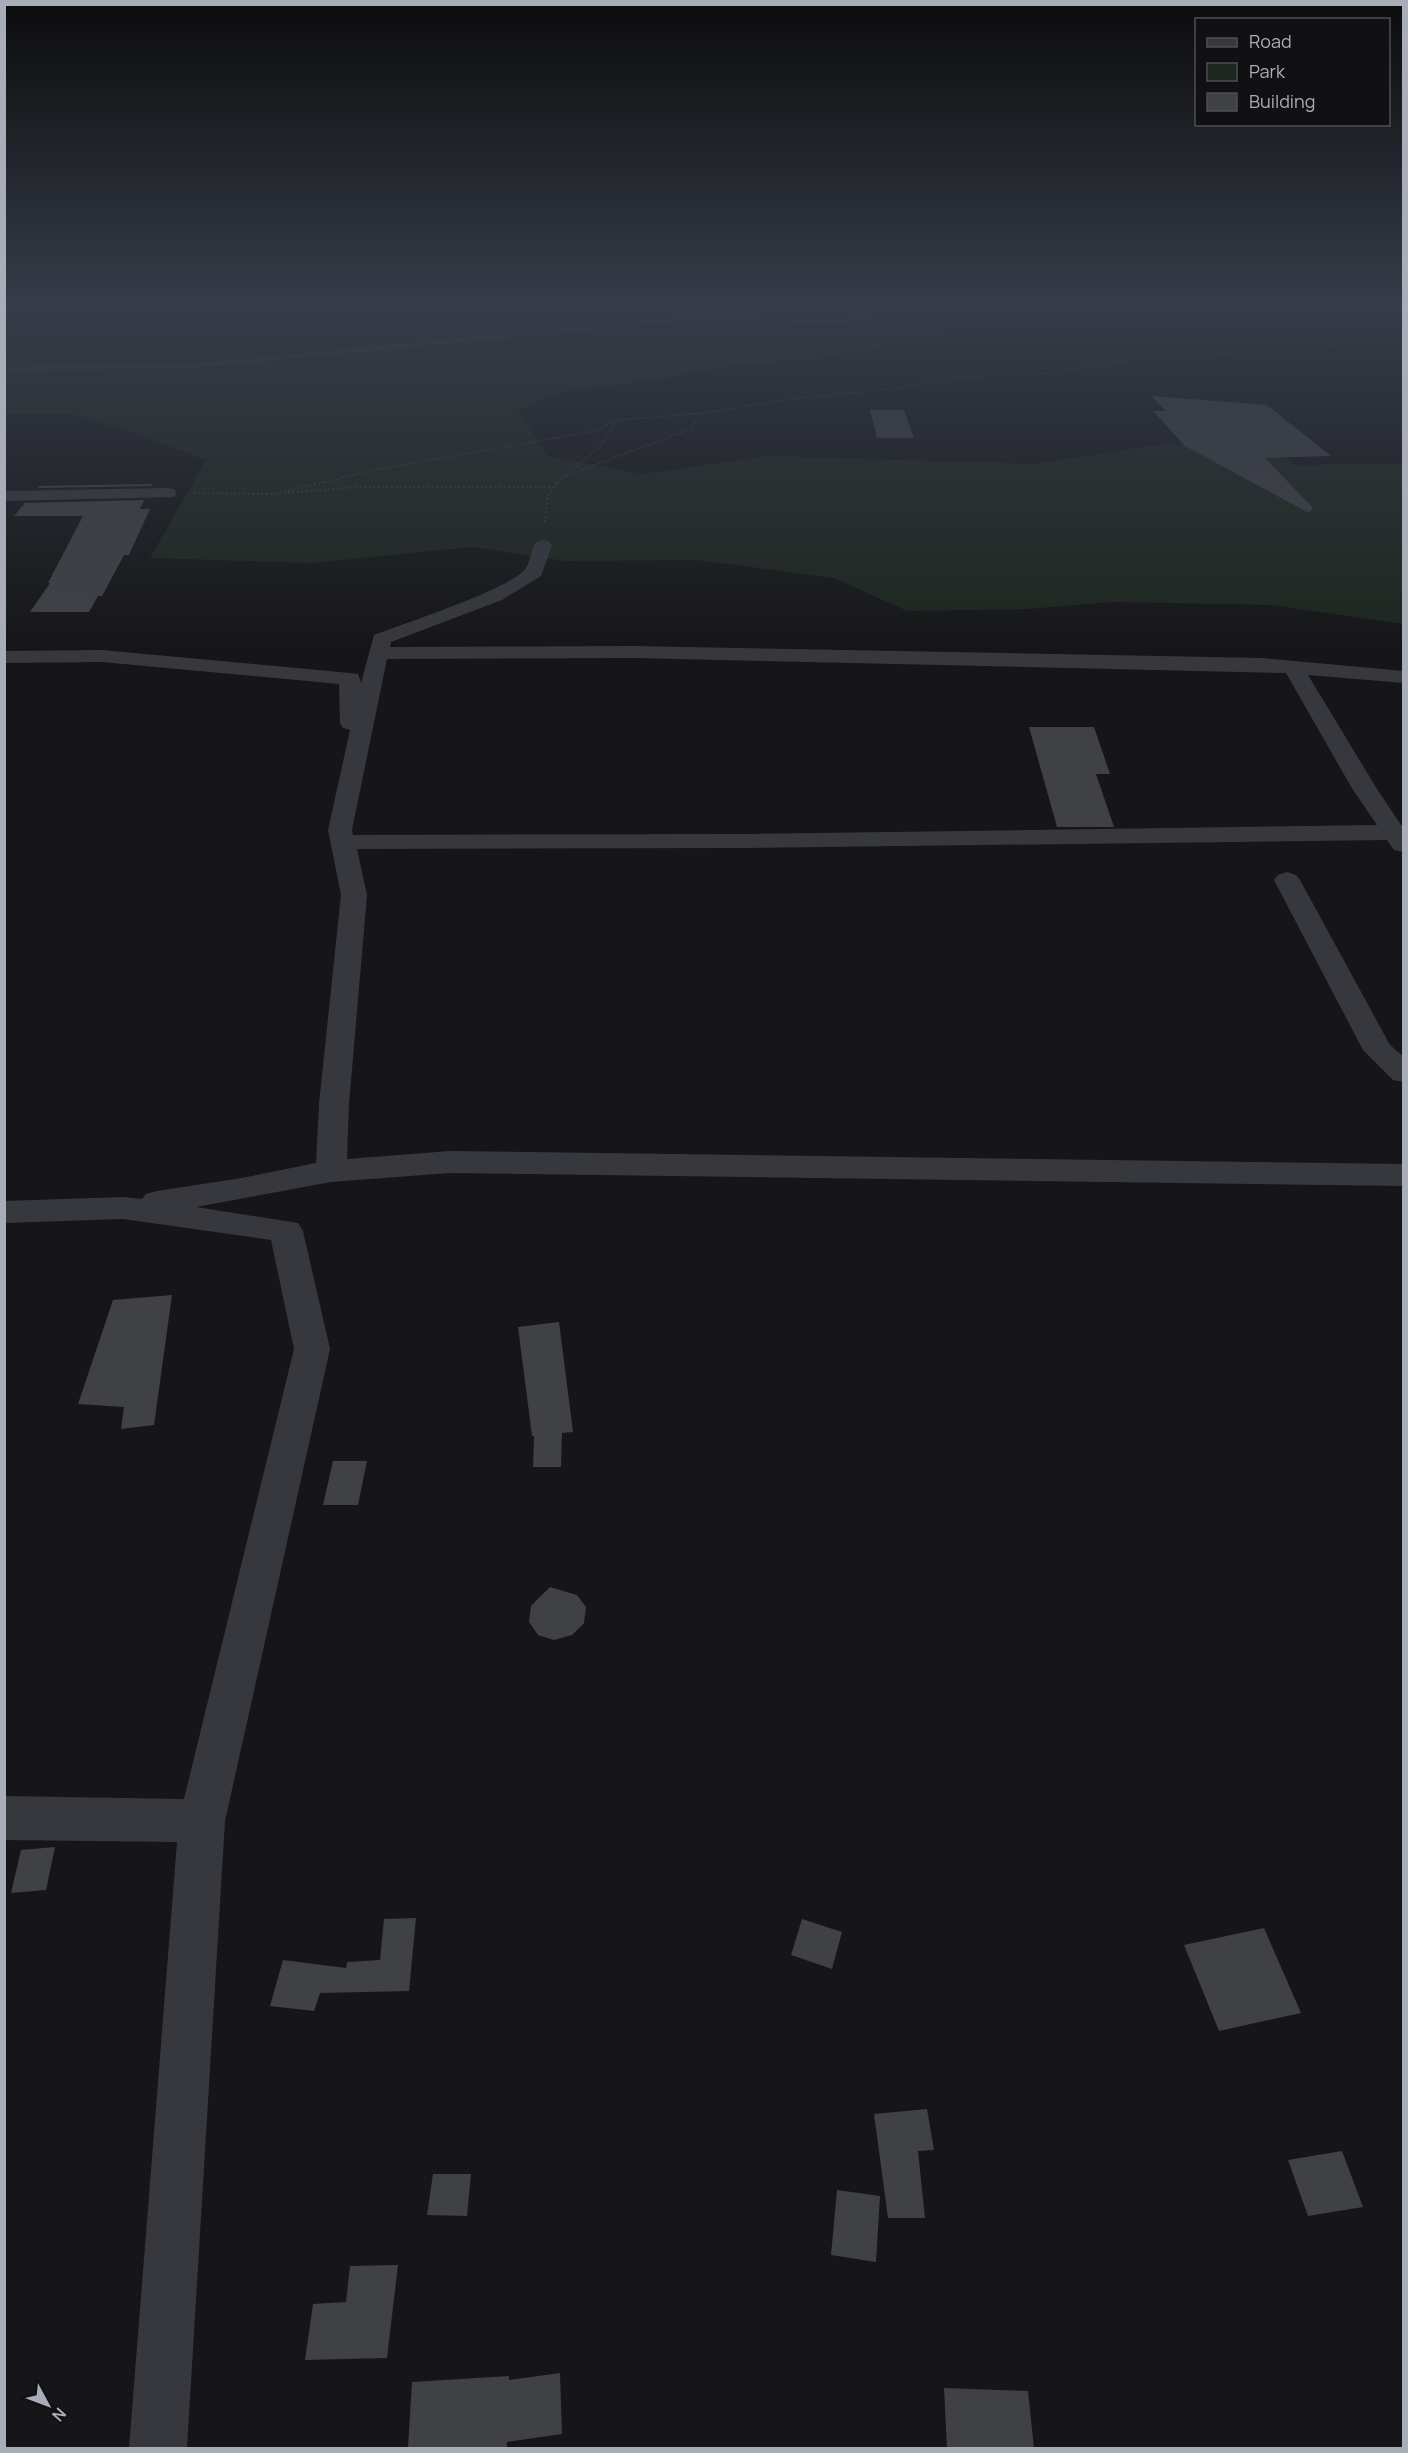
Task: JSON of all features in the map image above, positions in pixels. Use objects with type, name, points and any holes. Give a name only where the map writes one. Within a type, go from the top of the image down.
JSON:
[{"type":"street","points":[[4,496],[168,493]]},
{"type":"street","points":[[331,1171],[334,1104],[354,895],[340,830],[381,639],[495,596],[534,572],[543,546]]},
{"type":"street","points":[[378,653],[634,652],[1251,664],[1404,677]]},
{"type":"street","points":[[4,657],[102,656],[350,679],[354,873]]},
{"type":"street","points":[[1293,667],[1365,790],[1401,836]]},
{"type":"street","points":[[342,842],[1401,836]]},
{"type":"street","points":[[1287,880],[1378,1050],[1404,1073]]},
{"type":"street","points":[[4,1212],[123,1208],[242,1189],[331,1171],[462,1162],[1404,1175]]},
{"type":"street","points":[[123,1208],[286,1231],[312,1349],[202,1821],[158,2448]]},
{"type":"street","points":[[4,1818],[202,1821]]},
{"type":"path","points":[[276,494],[368,471],[595,431],[617,420],[636,418]]},
{"type":"path","points":[[556,480],[690,429],[699,418]]},
{"type":"path","points":[[543,546],[546,534],[543,507],[556,480],[600,447],[617,420]]},
{"type":"path","points":[[168,493],[276,494],[358,487],[553,487]]},
{"type":"green space","points":[[84,418],[523,418],[548,456],[642,474],[768,456],[1034,464],[1163,444],[1265,445],[1296,465],[1403,464],[1403,624],[1271,605],[1112,602],[1028,609],[907,611],[834,578],[697,560],[565,561],[473,547],[313,563],[150,558],[206,460],[137,434]]},
{"type":"building","points":[[872,418],[907,418],[914,438],[877,438]]},
{"type":"building","points":[[1160,418],[1284,418],[1331,456],[1265,458],[1313,508],[1309,513],[1185,446]]},
{"type":"building","points":[[152,484],[151,486],[38,488],[39,486]]},
{"type":"building","points":[[144,500],[140,509],[150,509],[129,555],[124,555],[102,596],[98,596],[89,612],[30,612],[50,583],[48,583],[83,516],[14,516],[25,503]]},
{"type":"building","points":[[1029,727],[1094,727],[1110,774],[1096,774],[1114,827],[1057,827]]},
{"type":"building","points":[[172,1295],[154,1425],[121,1429],[124,1407],[78,1404],[113,1300]]},
{"type":"building","points":[[559,1322],[573,1432],[562,1433],[561,1467],[533,1467],[534,1436],[532,1436],[518,1327]]},
{"type":"building","points":[[333,1461],[367,1461],[358,1505],[323,1505]]},
{"type":"building","points":[[550,1587],[577,1595],[586,1607],[584,1623],[572,1635],[554,1640],[538,1635],[529,1622],[531,1606]]},
{"type":"building","points":[[55,1847],[46,1890],[11,1893],[21,1850]]},
{"type":"building","points":[[416,1918],[409,1991],[320,1993],[314,2011],[270,2006],[283,1960],[346,1968],[347,1962],[380,1960],[384,1919]]},
{"type":"building","points":[[802,1919],[842,1932],[832,1969],[791,1955]]},
{"type":"building","points":[[1264,1928],[1301,2013],[1219,2031],[1184,1945]]},
{"type":"building","points":[[927,2109],[934,2150],[918,2151],[925,2218],[888,2218],[874,2114]]},
{"type":"building","points":[[1342,2151],[1363,2207],[1308,2216],[1288,2160]]},
{"type":"building","points":[[433,2174],[471,2174],[467,2216],[427,2215]]},
{"type":"building","points":[[837,2190],[880,2196],[876,2262],[831,2255]]},
{"type":"building","points":[[398,2265],[387,2358],[305,2360],[313,2304],[346,2302],[350,2266]]},
{"type":"building","points":[[560,2373],[562,2434],[507,2442],[507,2448],[408,2448],[412,2382],[509,2376],[509,2380]]},
{"type":"building","points":[[944,2388],[1028,2391],[1034,2448],[947,2448]]}]
